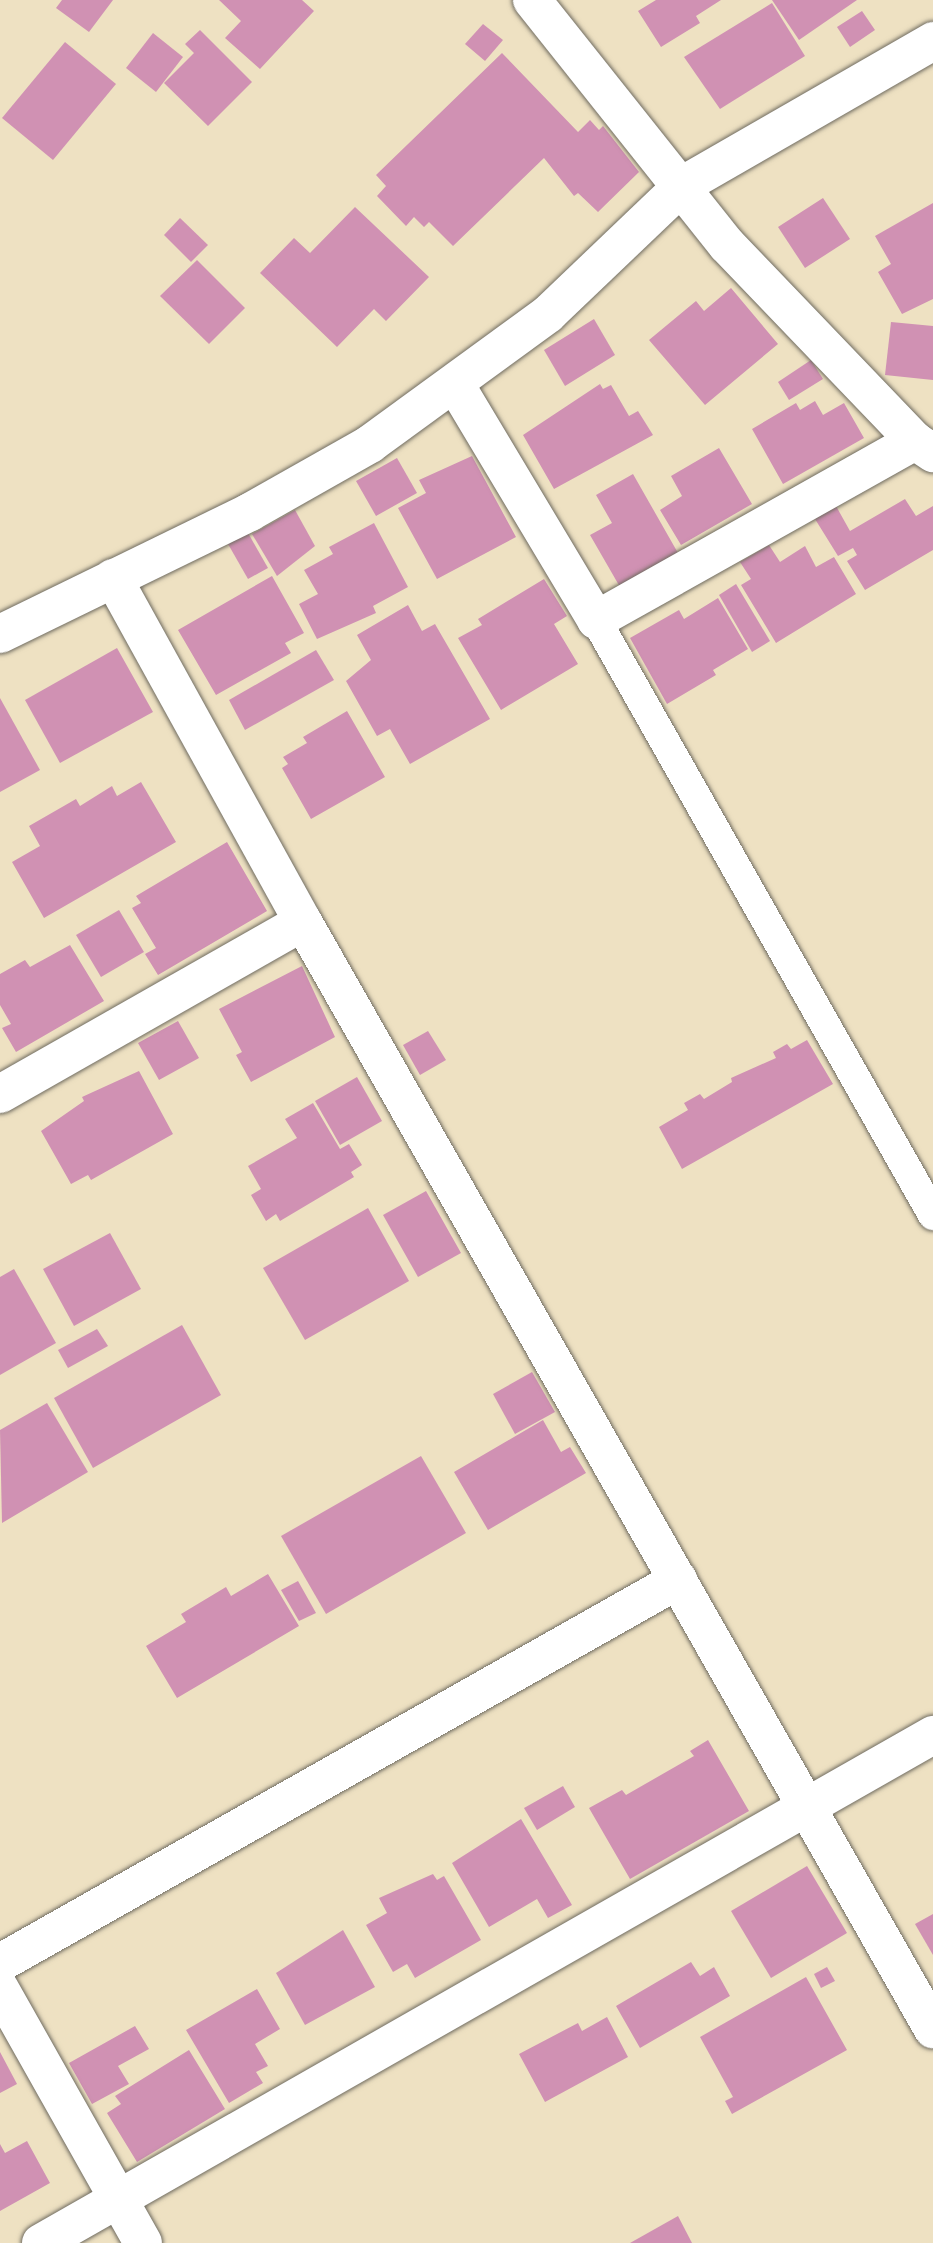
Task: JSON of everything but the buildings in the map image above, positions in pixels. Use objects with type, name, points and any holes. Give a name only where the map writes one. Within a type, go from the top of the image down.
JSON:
[{"type":"street","points":[[455,384],[596,620],[924,447],[727,245],[683,185],[532,0]]},
{"type":"street","points":[[0,634],[298,485],[370,444],[548,314],[683,185],[933,41]]},
{"type":"street","points":[[113,578],[303,922],[933,2029]]},
{"type":"street","points":[[0,1094],[303,922]]},
{"type":"street","points":[[0,1964],[678,1580]]},
{"type":"street","points":[[41,2243],[933,1735]]},
{"type":"street","points":[[0,1989],[144,2243]]},
{"type":"lane","points":[[596,620],[933,1215]]}]
